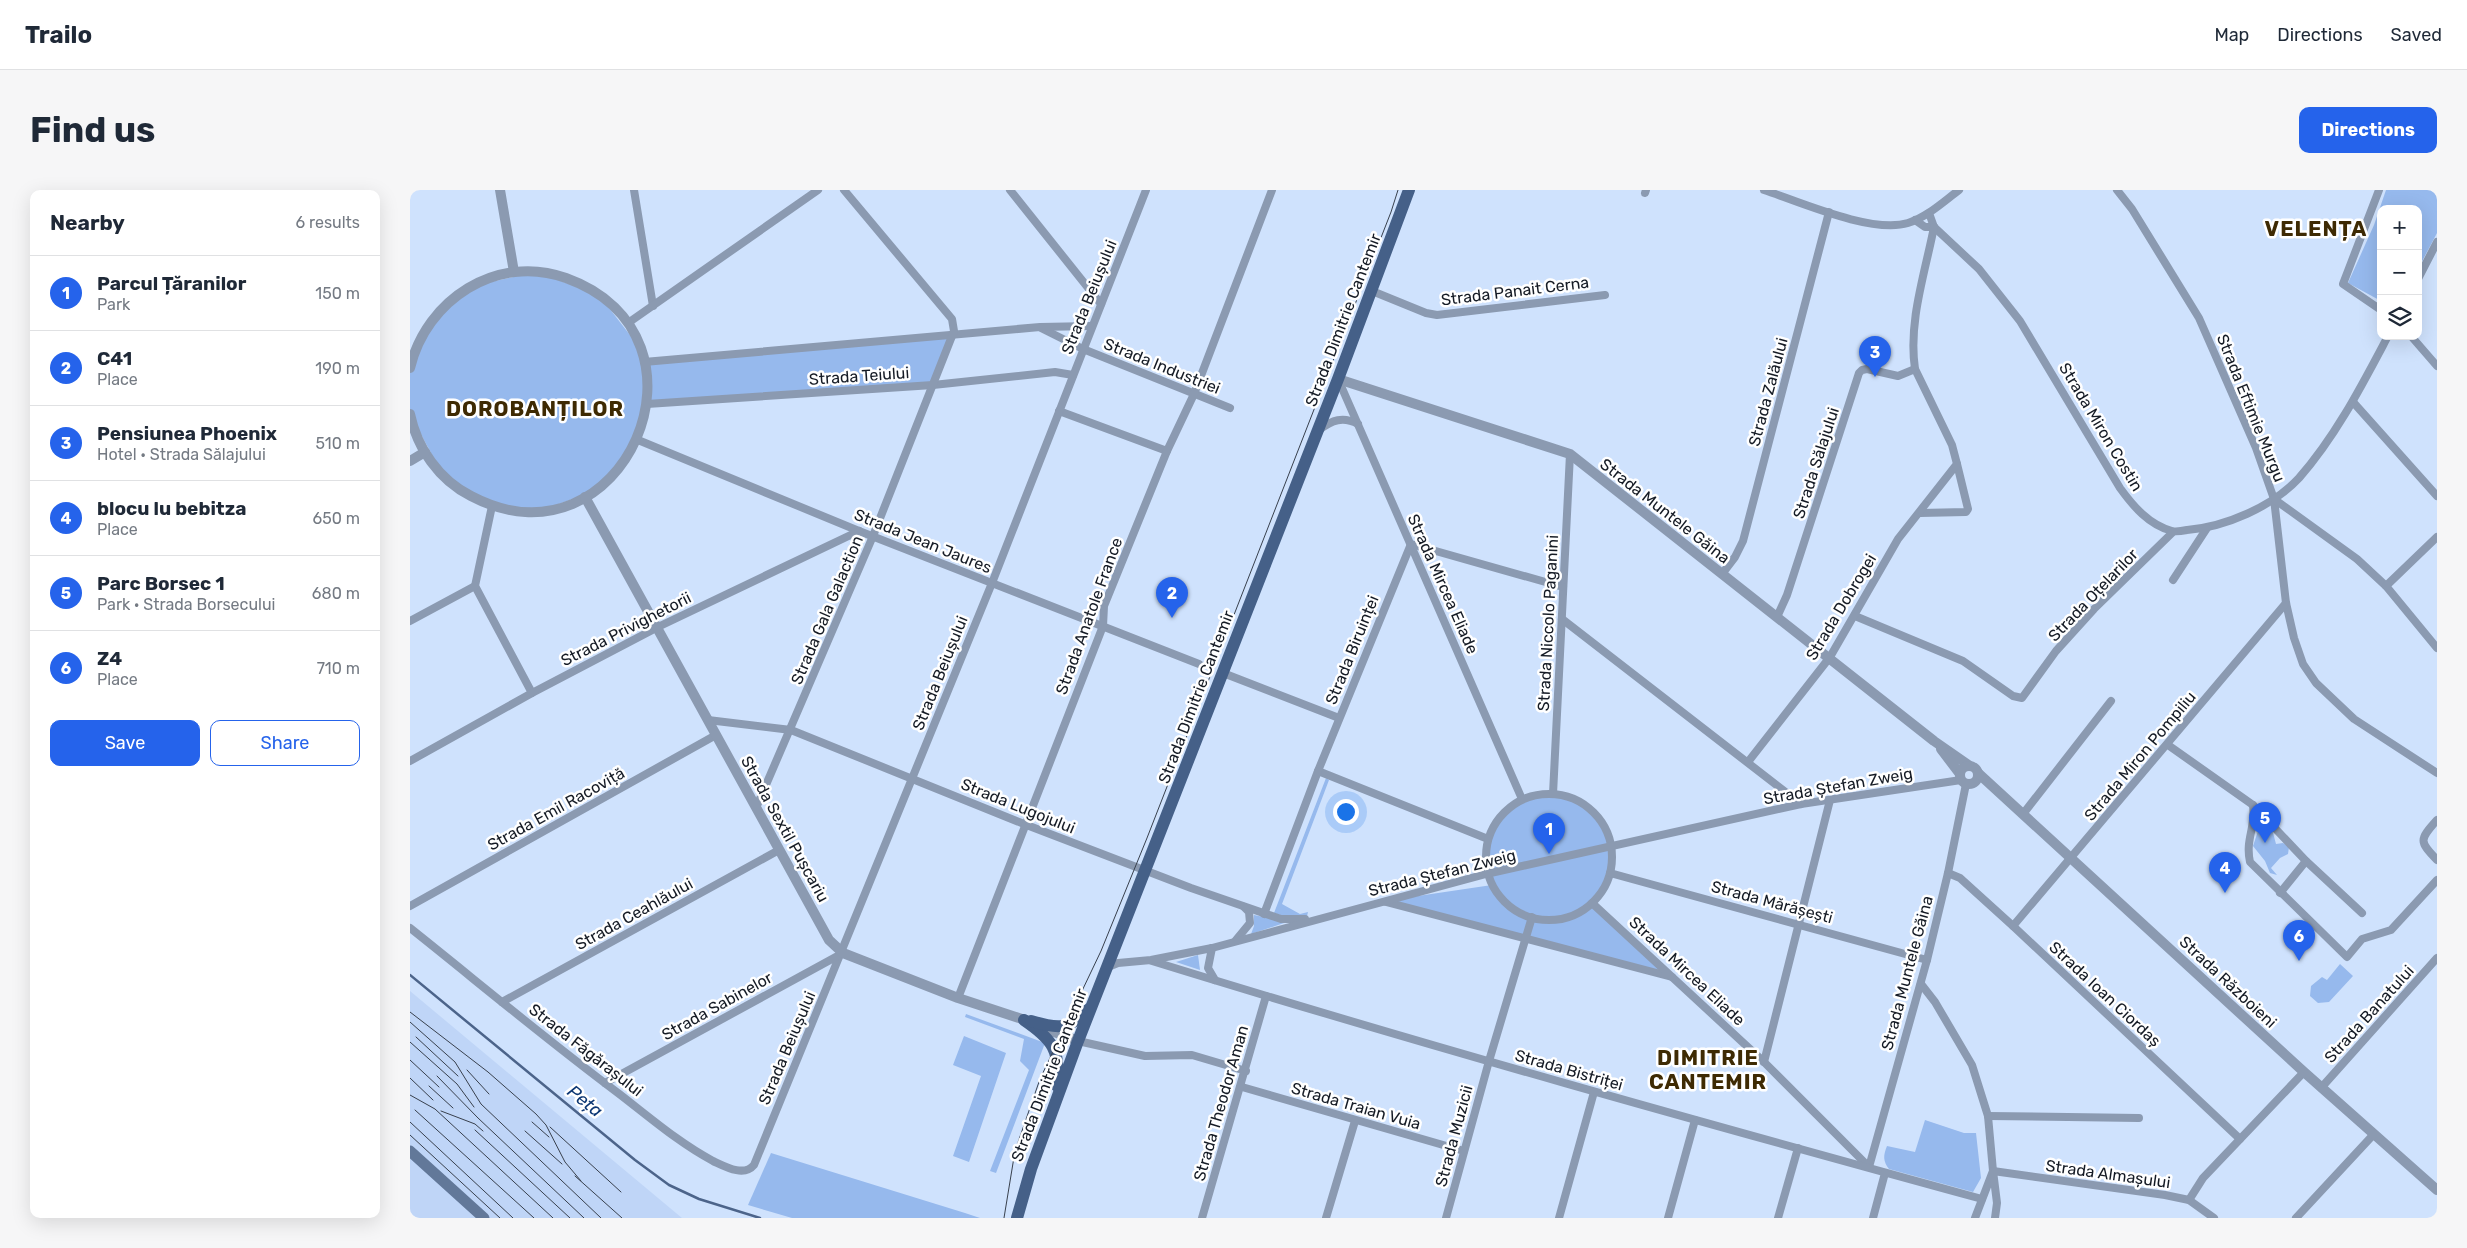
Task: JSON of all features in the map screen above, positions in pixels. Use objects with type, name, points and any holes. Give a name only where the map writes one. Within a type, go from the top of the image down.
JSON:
[{"type":"main road","name":"Strada Dimitrie Cantemir","points":[[1017,1218],[1029,1176],[1078,1041],[1318,432],[1409,190]]},
{"type":"main road","points":[[1024,1020],[1064,1027],[1077,1021],[1092,1005]]},
{"type":"main road","points":[[1024,1020],[1047,1037],[1056,1052],[1058,1077],[1056,1100]]},
{"type":"main road","points":[[410,1151],[484,1218]]},
{"type":"street","points":[[500,190],[514,272]]},
{"type":"street","points":[[634,190],[653,306]]},
{"type":"street","points":[[628,323],[818,190]]},
{"type":"street","points":[[844,190],[952,319],[954,330],[952,336]]},
{"type":"street","points":[[1010,190],[1101,304]]},
{"type":"street","name":"Strada Beiușului","points":[[754,1165],[790,1074],[843,953],[992,583],[1146,190]]},
{"type":"street","name":"Strada Anatole France","points":[[958,998],[1024,824],[1103,626],[1104,606],[1167,451],[1194,394],[1272,190]]},
{"type":"street","points":[[1764,190],[1829,212],[1883,226],[1902,224],[1915,220],[1929,213],[1959,190]]},
{"type":"street","name":"Strada Eftimie Murgu","points":[[2117,190],[2132,209],[2199,318],[2256,448],[2274,499],[2357,558],[2386,586],[2437,648]]},
{"type":"street","points":[[2377,307],[2343,284],[2379,190]]},
{"type":"street","name":"Strada Zalăului","points":[[1722,574],[1735,558],[1743,541],[1829,212]]},
{"type":"street","name":"Strada Miron Costin","points":[[1929,213],[1934,227],[1979,269],[2020,320],[2120,488],[2132,504],[2147,518],[2173,532]]},
{"type":"street","name":"Strada Miron Costin","points":[[1915,220],[1925,227],[1934,227]]},
{"type":"street","points":[[1920,513],[1966,512],[1968,509],[1952,445],[1915,369],[1913,333],[1934,227]]},
{"type":"street","points":[[2422,271],[2437,242]]},
{"type":"street","points":[[410,368],[412,351],[435,315],[456,295],[482,280],[514,272],[550,274],[576,282],[599,295],[628,323],[644,362],[647,404],[638,440],[617,471],[586,496],[556,508],[539,511],[492,506],[466,494],[454,485],[438,470],[425,452],[410,414]]},
{"type":"street","name":"Strada Panait Cerna","points":[[1372,291],[1426,313],[1436,315],[1605,295]]},
{"type":"street","name":"Strada Teiului","points":[[644,362],[1040,327],[1092,326]]},
{"type":"street","points":[[1040,327],[1083,349]]},
{"type":"street","name":"Strada Gala Galaction","points":[[756,808],[873,536],[952,336]]},
{"type":"street","points":[[2173,532],[2206,528],[2228,522],[2274,499],[2298,479],[2319,453],[2353,402],[2386,340]]},
{"type":"street","points":[[2414,340],[2437,366]]},
{"type":"street","name":"Strada Industriei","points":[[1083,349],[1230,408]]},
{"type":"street","name":"Strada Sălajului","points":[[1777,617],[1787,595],[1859,373],[1862,370],[1868,369],[1898,376],[1915,369]]},
{"type":"street","name":"Strada Teiului","points":[[647,404],[933,385],[1055,372],[1073,375]]},
{"type":"street","name":"Strada Muntele Găina","points":[[1338,379],[1570,454],[1934,741],[1974,769],[1976,781],[1965,781]]},
{"type":"street","name":"Strada Mircea Eliade","points":[[1338,379],[1522,799]]},
{"type":"street","points":[[2353,402],[2437,496]]},
{"type":"street","points":[[1059,411],[1167,451]]},
{"type":"street","points":[[1318,432],[1329,422],[1338,420],[1345,419],[1358,424]]},
{"type":"street","name":"Strada Jean Jaures","points":[[638,440],[859,531],[1199,664]]},
{"type":"street","points":[[410,460],[425,452]]},
{"type":"street","name":"Strada Niccolo Paganini","points":[[1553,794],[1570,454]]},
{"type":"street","name":"Strada Dobrogei","points":[[1748,762],[1830,658],[1898,539],[1958,464]]},
{"type":"street","name":"Strada Sextil Pușcariu","points":[[586,496],[656,628],[829,940],[843,953],[958,998],[1024,1020],[1078,1041]]},
{"type":"street","points":[[2274,499],[2286,603],[2294,638],[2304,664],[2316,683],[2354,719],[2437,773]]},
{"type":"street","points":[[492,506],[475,586],[532,693]]},
{"type":"street","points":[[2173,580],[2206,528]]},
{"type":"street","name":"Strada Privighetorii","points":[[410,761],[532,693],[656,628],[859,531]]},
{"type":"street","name":"Strada Oțelarilor","points":[[1855,616],[1963,661],[2013,696],[2022,698],[2056,651],[2094,609],[2173,532]]},
{"type":"street","points":[[2386,586],[2437,537]]},
{"type":"street","points":[[1411,544],[1563,588]]},
{"type":"street","name":"Strada Biruinței","points":[[1264,914],[1318,770],[1411,544]]},
{"type":"street","points":[[410,621],[475,586]]},
{"type":"street","name":"Strada Miron Pompiliu","points":[[2013,926],[2168,745],[2286,603]]},
{"type":"street","points":[[1562,619],[1801,804]]},
{"type":"street","points":[[1223,673],[1339,718]]},
{"type":"street","points":[[2023,814],[2111,700]]},
{"type":"street","name":"Strada Lugojului","points":[[708,720],[791,730],[1024,824],[1244,907],[1290,920],[1317,918]]},
{"type":"street","name":"Strada Emil Racoviță","points":[[410,906],[716,735]]},
{"type":"street","name":"Strada Muntele Găina","points":[[1869,1167],[1927,960],[1948,873],[1965,781],[1934,741]]},
{"type":"street","points":[[2168,745],[2253,805],[2306,861],[2362,913]]},
{"type":"street","points":[[1965,781],[1964,768],[1974,769]]},
{"type":"street","name":"Strada Războieni","points":[[1974,769],[2000,795],[2072,858],[2321,1088],[2437,1190]]},
{"type":"street","points":[[1318,770],[1488,839]]},
{"type":"street","name":"Strada Războieni","points":[[1965,781],[2000,795]]},
{"type":"street","name":"Strada Ștefan Zweig","points":[[1108,967],[1126,961],[1151,960],[1212,948],[1317,918],[1488,874],[1801,804],[1965,781]]},
{"type":"street","points":[[1553,794],[1576,800],[1591,810],[1602,823],[1611,846],[1610,872],[1603,889],[1592,902],[1577,913],[1561,918],[1532,917],[1515,910],[1492,885],[1488,874],[1486,856],[1488,839],[1501,816],[1522,799],[1553,794]]},
{"type":"street","points":[[1764,1062],[1830,800]]},
{"type":"street","points":[[2253,805],[2255,819],[2247,847],[2250,862],[2347,957],[2362,939],[2390,930],[2437,880]]},
{"type":"street","points":[[2437,820],[2424,834],[2422,840],[2423,845],[2437,860]]},
{"type":"street","name":"Strada Ceahlăului","points":[[502,1002],[779,850]]},
{"type":"street","points":[[2280,893],[2306,861]]},
{"type":"street","name":"Strada Mărășești","points":[[1610,872],[1927,960]]},
{"type":"street","name":"Strada Ioan Ciordaș","points":[[1948,873],[1960,878],[2013,926],[2240,1139]]},
{"type":"street","points":[[1384,901],[1674,977]]},
{"type":"street","name":"Strada Mircea Eliade","points":[[1592,902],[1764,1062],[1869,1167]]},
{"type":"street","points":[[1235,941],[1250,923],[1248,912],[1244,907]]},
{"type":"street","points":[[1489,1062],[1532,917]]},
{"type":"street","name":"Strada Făgărașului","points":[[410,928],[604,1083],[702,1155],[740,1171],[746,1171],[754,1165]]},
{"type":"street","points":[[1212,948],[1208,968],[1215,980]]},
{"type":"street","name":"Strada Sabinelor","points":[[604,1083],[843,953]]},
{"type":"street","name":"Strada Banatului","points":[[2321,1088],[2437,958]]},
{"type":"street","name":"Strada Bistriței","points":[[1151,960],[1489,1062],[1982,1199]]},
{"type":"street","points":[[2430,967],[2437,974]]},
{"type":"street","points":[[1921,984],[1972,1065],[1988,1116],[1997,1203],[1995,1218]]},
{"type":"street","name":"Strada Theodor Aman","points":[[1202,1218],[1242,1087],[1266,996]]},
{"type":"street","points":[[1078,1041],[1145,1056],[1192,1055],[1246,1071]]},
{"type":"street","name":"Strada Muzicii","points":[[1448,1218],[1464,1151],[1489,1062]]},
{"type":"street","points":[[2189,1200],[2203,1178],[2304,1072]]},
{"type":"street","name":"Strada Traian Vuia","points":[[1242,1087],[1464,1151]]},
{"type":"street","points":[[1559,1218],[1594,1092]]},
{"type":"street","points":[[1988,1116],[2139,1118]]},
{"type":"street","points":[[1668,1218],[1695,1120]]},
{"type":"street","points":[[1326,1218],[1356,1121]]},
{"type":"street","points":[[2296,1218],[2374,1134]]},
{"type":"street","points":[[1778,1218],[1798,1148]]},
{"type":"street","points":[[1975,1218],[1993,1171]]},
{"type":"street","name":"Strada Almașului","points":[[1993,1171],[2189,1200],[2214,1218]]},
{"type":"street","points":[[1872,1218],[1885,1172]]},
{"type":"shaded area","points":[[2386,190],[2437,190],[2437,233],[2422,261],[2422,205],[2381,205]]},
{"type":"shaded area","points":[[2377,216],[2377,299],[2348,283]]},
{"type":"shaded area","points":[[536,272],[599,295],[640,348],[644,362],[952,336],[933,385],[647,404],[638,440],[592,492],[539,511],[492,506],[443,475],[410,414],[410,367],[420,339],[468,287]]},
{"type":"shaded area","points":[[1326,778],[1329,780],[1282,904],[1300,914],[1308,912],[1307,916],[1287,917],[1274,913]]},
{"type":"shaded area","points":[[1553,794],[1573,800],[1589,809],[1600,821],[1608,835],[1611,851],[1609,868],[1603,886],[1592,903],[1674,977],[1384,901],[1492,885],[1487,850],[1490,835],[1496,822],[1505,811],[1518,802]]},
{"type":"shaded area","points":[[2257,812],[2272,829],[2276,844],[2283,843],[2289,847],[2288,854],[2280,858],[2271,868],[2277,875],[2270,873],[2265,861],[2253,846],[2260,825]]},
{"type":"shaded area","points":[[1254,915],[1287,922],[1251,934],[1254,926]]},
{"type":"shaded area","points":[[1198,955],[1200,970],[1176,962]]},
{"type":"shaded area","points":[[2340,964],[2353,976],[2329,1002],[2318,1003],[2310,996],[2311,986],[2322,977],[2327,980]]},
{"type":"shaded area","points":[[410,991],[682,1218],[410,1218]]},
{"type":"shaded area","points":[[966,1014],[1045,1043],[996,1173],[990,1171],[1029,1070],[1020,1061],[1024,1039],[965,1017]]},
{"type":"shaded area","points":[[964,1036],[1006,1053],[969,1162],[953,1156],[981,1076],[953,1065]]},
{"type":"shaded area","points":[[1925,1120],[1964,1133],[1976,1133],[1981,1178],[1973,1192],[1889,1169],[1887,1166],[1884,1158],[1887,1146],[1915,1152]]},
{"type":"shaded area","points":[[771,1153],[980,1218],[792,1218],[748,1205]]},
{"type":"waterway","name":"Peța","points":[[410,975],[635,1160],[669,1185],[699,1199],[760,1218]]},
{"type":"tram line","points":[[1004,1218],[1015,1151],[1040,1079],[1101,951],[1147,838],[1398,190]]},
{"type":"tram line","points":[[410,1012],[488,1072],[536,1114],[546,1125],[565,1162],[581,1181]]},
{"type":"tram line","points":[[410,1022],[455,1062],[481,1104],[601,1218]]},
{"type":"tram line","points":[[416,1037],[458,1076]]},
{"type":"tram line","points":[[410,1042],[457,1084],[474,1107]]},
{"type":"tram line","points":[[410,1060],[439,1087]]},
{"type":"tram line","points":[[467,1070],[489,1094]]},
{"type":"tram line","points":[[437,1076],[478,1118],[584,1218]]},
{"type":"tram line","points":[[410,1078],[433,1100]]},
{"type":"tram line","points":[[429,1086],[453,1108]]},
{"type":"tram line","points":[[410,1095],[435,1109],[553,1218]]},
{"type":"tram line","points":[[415,1110],[534,1218]]},
{"type":"tram line","points":[[441,1111],[475,1124],[483,1131]]},
{"type":"tram line","points":[[410,1122],[513,1218]]},
{"type":"tram line","points":[[532,1122],[549,1137]]},
{"type":"tram line","points":[[550,1127],[621,1192]]},
{"type":"tram line","points":[[475,1130],[570,1218]]},
{"type":"tram line","points":[[525,1131],[562,1164]]},
{"type":"tram line","points":[[410,1135],[500,1218]]},
{"type":"tram line","points":[[575,1176],[622,1218]]},
{"type":"place","name":"Pensiunea Phoenix","points":[[1875,377]]},
{"type":"place","name":"C41","points":[[1172,618]]},
{"type":"place","name":"Parc Borsec 1","points":[[2265,843]]},
{"type":"place","name":"Parcul Țăranilor","points":[[1549,854]]},
{"type":"place","name":"blocu lu bebitza","points":[[2225,893]]},
{"type":"place","name":"Z4","points":[[2299,961]]},
{"type":"district","name":"VELENȚA","points":[[2316,228]]},
{"type":"district","name":"DOROBANȚILOR","points":[[535,408]]},
{"type":"district","name":"DIMITRIE CANTEMIR","points":[[1708,1069]]}]
